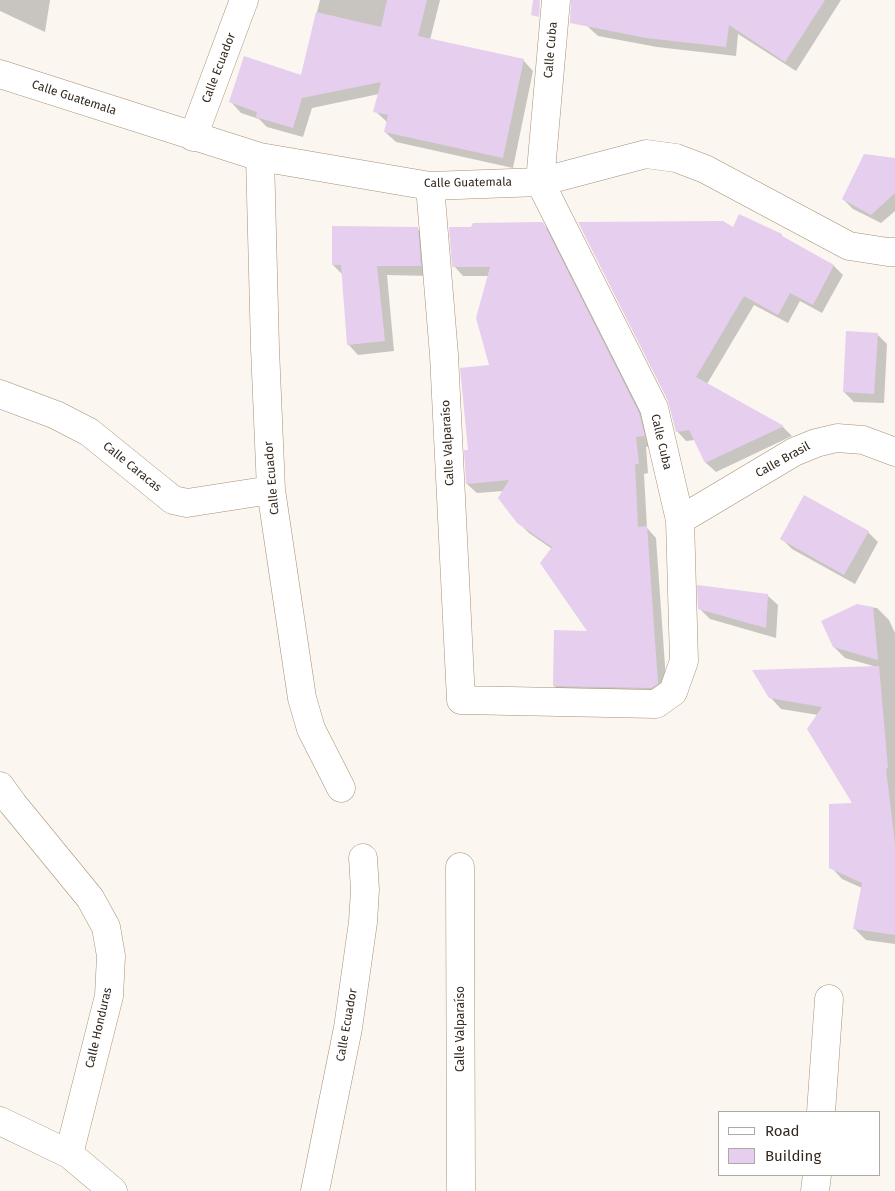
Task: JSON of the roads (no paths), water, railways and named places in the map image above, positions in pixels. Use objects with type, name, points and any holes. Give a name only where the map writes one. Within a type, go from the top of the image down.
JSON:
[{"type":"street","name":"Calle Ecuador","points":[[193,137],[244,0]]},
{"type":"street","name":"Calle Cuba","points":[[461,700],[656,704],[673,692],[684,661],[680,520],[654,408],[540,182],[556,0]]},
{"type":"street","name":"Calle Guatemala","points":[[0,74],[260,157],[430,186],[540,182],[646,154],[676,158],[705,169],[849,246],[895,252]]},
{"type":"street","name":"Calle Ecuador","points":[[260,157],[270,490],[302,698],[311,729],[342,788]]},
{"type":"street","name":"Calle Valparaíso","points":[[430,186],[444,355],[461,700]]},
{"type":"street","name":"Calle Caracas","points":[[0,394],[56,415],[89,432],[172,500],[187,503],[270,490]]},
{"type":"street","name":"Calle Brasil","points":[[680,520],[794,452],[816,443],[837,438],[862,440],[895,452]]},
{"type":"street","name":"Calle Honduras","points":[[0,786],[90,898],[106,927],[111,956],[109,996],[69,1154]]},
{"type":"street","name":"Calle Ecuador","points":[[315,1191],[348,1028],[363,922],[365,890],[363,858]]},
{"type":"street","name":"Calle Valparaíso","points":[[460,867],[461,1191]]},
{"type":"street","points":[[821,1111],[829,999]]},
{"type":"street","points":[[0,1121],[69,1154],[113,1191]]},
{"type":"street","points":[[816,1191],[817,1176]]}]
